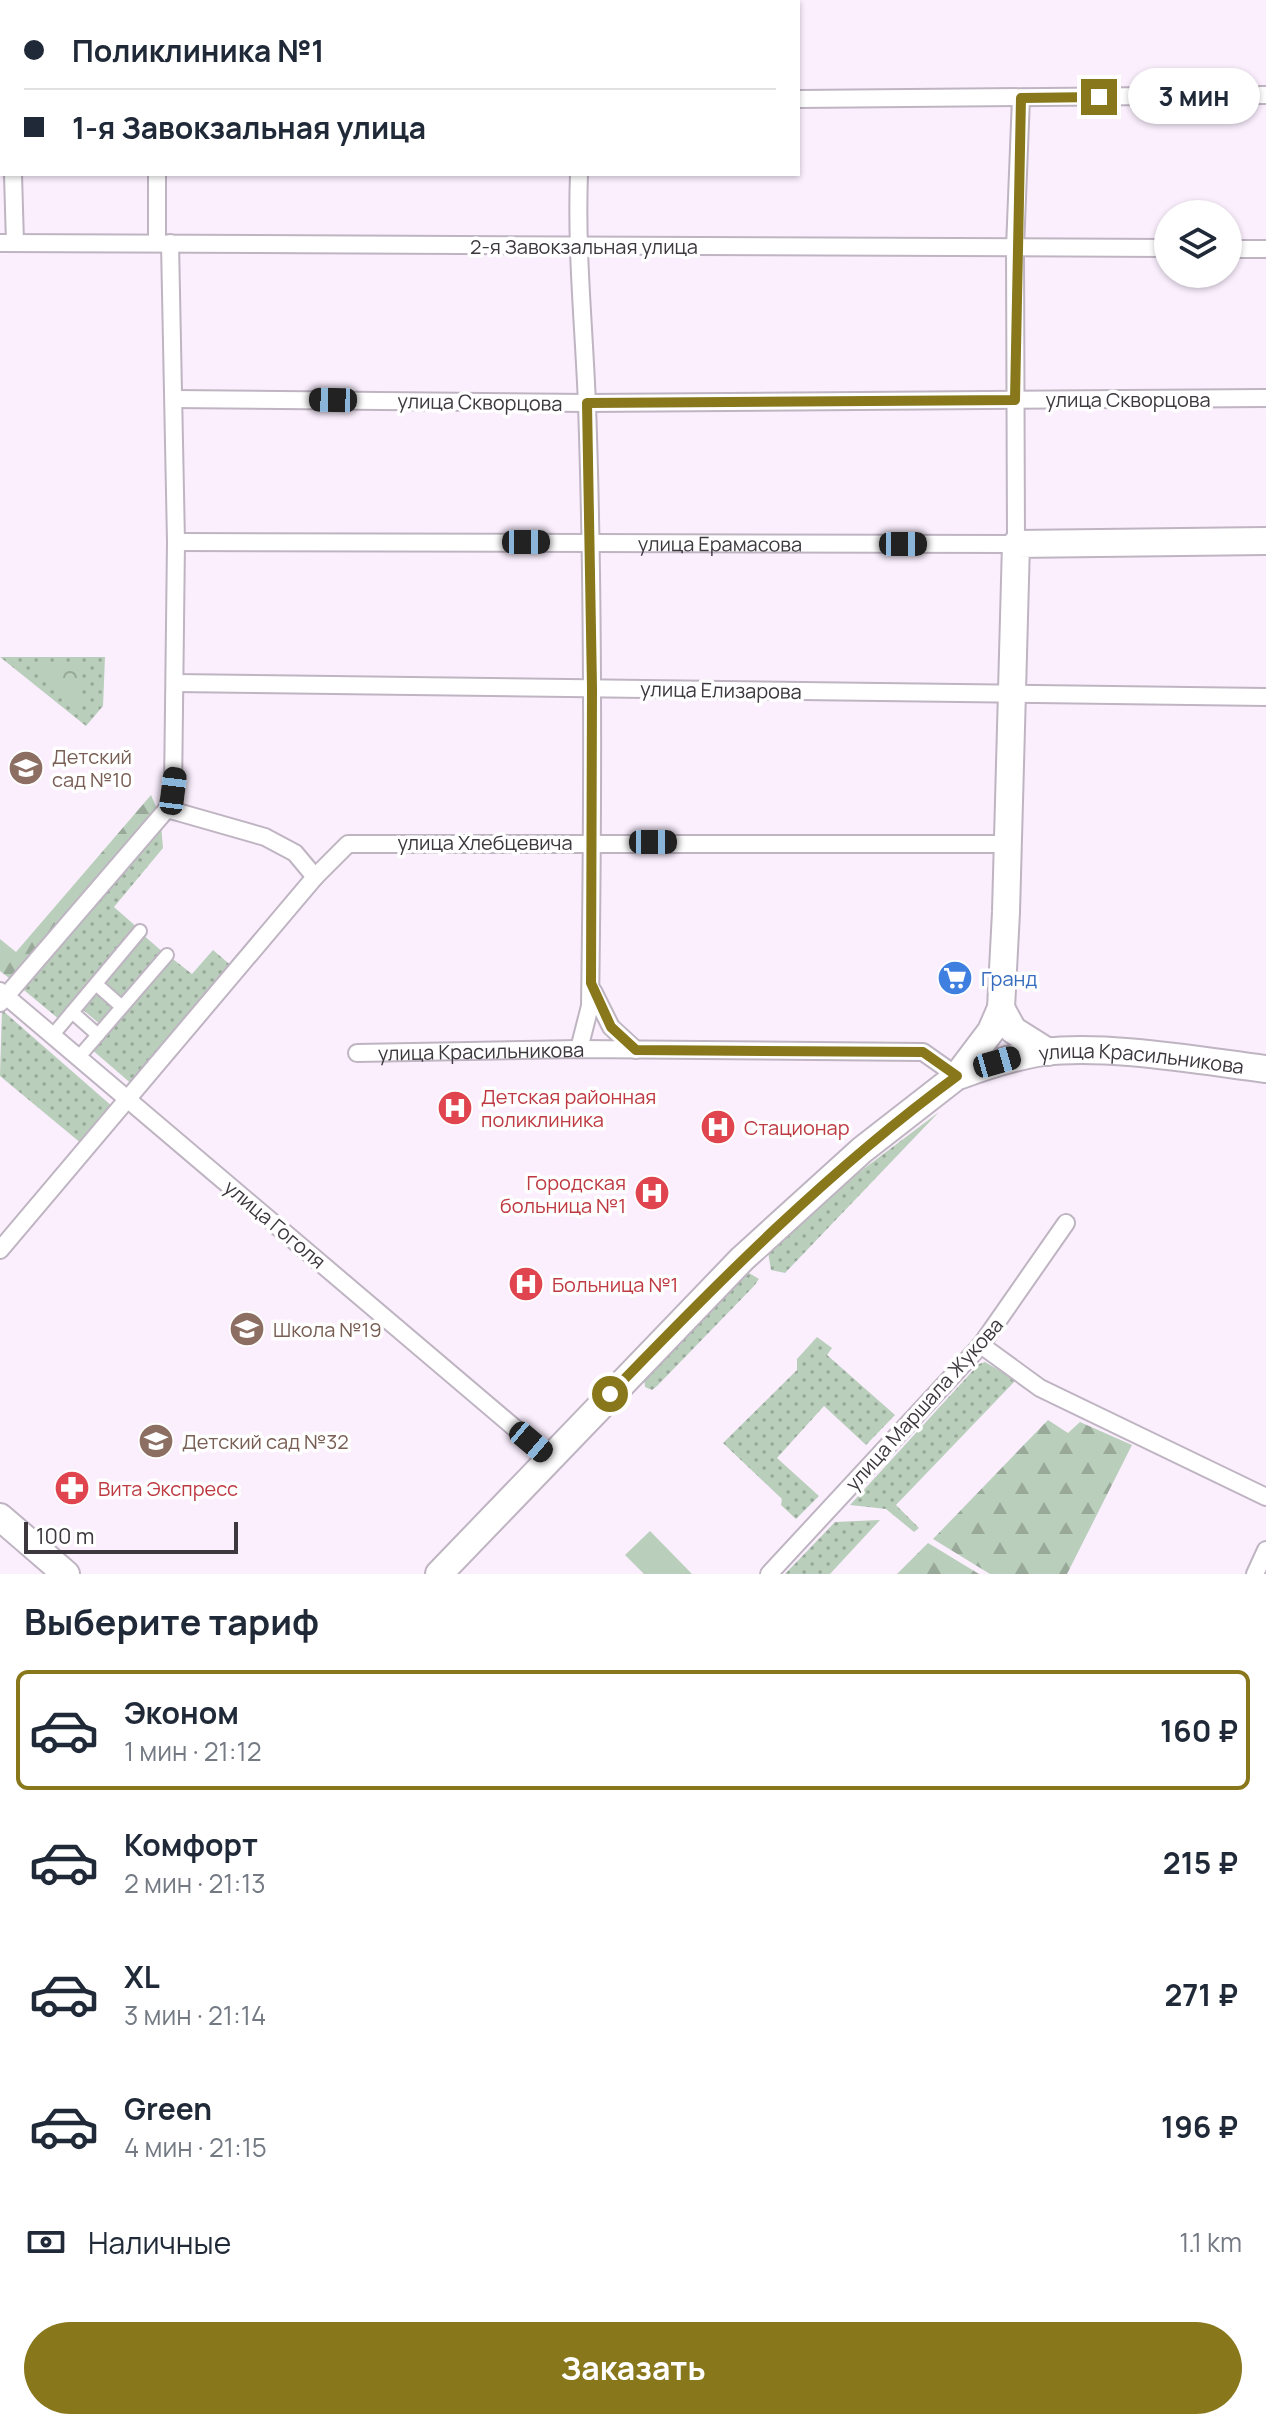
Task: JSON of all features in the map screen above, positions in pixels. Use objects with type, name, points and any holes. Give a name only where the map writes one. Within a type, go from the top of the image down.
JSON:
[{"type":"main road","name":"улица Ерамасова","points":[[1016,544],[1266,541]]},
{"type":"main road","points":[[439,1574],[742,1259],[862,1150],[957,1076],[979,1053],[1001,1008],[1014,695],[1016,544]]},
{"type":"main road","points":[[1001,1008],[1013,1030],[1048,1052]]},
{"type":"main road","name":"улица Красильникова","points":[[957,1076],[1006,1059],[1048,1052],[1095,1051],[1266,1069]]},
{"type":"main road","points":[[0,1517],[66,1574]]},
{"type":"street","points":[[800,99],[1266,95]]},
{"type":"street","points":[[1016,544],[1015,248],[1021,98]]},
{"type":"street","points":[[7,243],[13,176]]},
{"type":"street","points":[[2,997],[167,809],[175,774],[174,399],[157,176]]},
{"type":"street","points":[[579,176],[576,246],[587,403],[592,688],[591,983],[590,1006],[579,1049]]},
{"type":"street","name":"2-я Завокзальная улица","points":[[7,243],[1154,248]]},
{"type":"street","points":[[1242,249],[1266,249]]},
{"type":"street","name":"улица Скворцова","points":[[174,399],[587,403],[1266,398]]},
{"type":"street","name":"улица Ерамасова","points":[[176,542],[1016,544]]},
{"type":"street","name":"улица Елизарова","points":[[175,683],[1266,697]]},
{"type":"street","points":[[167,809],[265,837],[295,853],[315,877]]},
{"type":"street","name":"улица Хлебцевича","points":[[0,1250],[315,877],[348,844],[591,841],[1008,844]]},
{"type":"street","points":[[52,1036],[140,931]]},
{"type":"street","points":[[78,1058],[167,955]]},
{"type":"street","points":[[591,983],[611,1027],[636,1050]]},
{"type":"street","points":[[96,984],[122,1007]]},
{"type":"street","name":"улица Гоголя","points":[[2,997],[549,1457]]},
{"type":"street","points":[[72,1012],[98,1035]]},
{"type":"street","name":"улица Красильникова","points":[[357,1053],[579,1049],[923,1052],[957,1076]]},
{"type":"street","name":"улица Маршала Жукова","points":[[769,1574],[981,1345],[1066,1223]]},
{"type":"street","points":[[981,1345],[1040,1388],[1266,1497]]},
{"type":"street","points":[[1255,1574],[1266,1550]]},
{"type":"green space","points":[[0,657],[105,657],[103,706],[86,726]]},
{"type":"green space","points":[[42,665],[80,666],[82,703],[74,703],[41,672]]},
{"type":"green space","points":[[151,795],[157,809],[14,982],[0,971],[0,939],[16,952]]},
{"type":"green space","points":[[161,825],[163,848],[114,907],[139,929],[60,1020],[19,986]]},
{"type":"green space","points":[[141,933],[165,954],[123,1003],[99,983]]},
{"type":"green space","points":[[213,950],[234,968],[134,1086],[90,1048],[169,956],[192,974]]},
{"type":"green space","points":[[98,990],[117,1006],[101,1025],[82,1009]]},
{"type":"green space","points":[[2,1010],[113,1107],[82,1144],[0,1076]]},
{"type":"green space","points":[[939,1112],[785,1273],[771,1270],[768,1252],[809,1210]]},
{"type":"green space","points":[[749,1273],[759,1279],[754,1286],[657,1386],[652,1390],[645,1387],[644,1378]]},
{"type":"green space","points":[[817,1337],[832,1348],[827,1355],[895,1415],[866,1445],[824,1406],[777,1458],[819,1496],[796,1519],[781,1505],[782,1499],[723,1443],[797,1370],[797,1359]]},
{"type":"green space","points":[[985,1362],[1016,1380],[896,1505],[919,1528],[914,1532],[886,1509],[850,1505],[979,1364]]},
{"type":"green space","points":[[1048,1420],[1068,1433],[1080,1422],[1132,1445],[1067,1574],[990,1574],[933,1539]]},
{"type":"green space","points":[[880,1520],[830,1574],[785,1574],[835,1522]]},
{"type":"green space","points":[[650,1531],[692,1574],[644,1574],[625,1555]]},
{"type":"green space","points":[[928,1543],[979,1574],[897,1574]]},
{"type":"place","name":"Детский сад №10","points":[[26,768]]},
{"type":"place","name":"Гранд","points":[[955,978]]},
{"type":"place","name":"Детская районная поликлиника","points":[[455,1108]]},
{"type":"place","name":"Стационар","points":[[718,1127]]},
{"type":"place","name":"Городская больница №1","points":[[652,1193]]},
{"type":"place","name":"Больница №1","points":[[526,1284]]},
{"type":"place","name":"Школа №19","points":[[247,1329]]},
{"type":"place","name":"Детский сад №32","points":[[156,1441]]},
{"type":"place","name":"Вита Экспресс","points":[[72,1488]]},
{"type":"route","points":[[610,1394],[742,1259],[862,1150],[957,1076],[923,1052],[636,1050],[616,1034],[601,1009],[591,983],[592,688],[587,403],[1015,400],[1015,248],[1021,98],[1099,97]]}]
